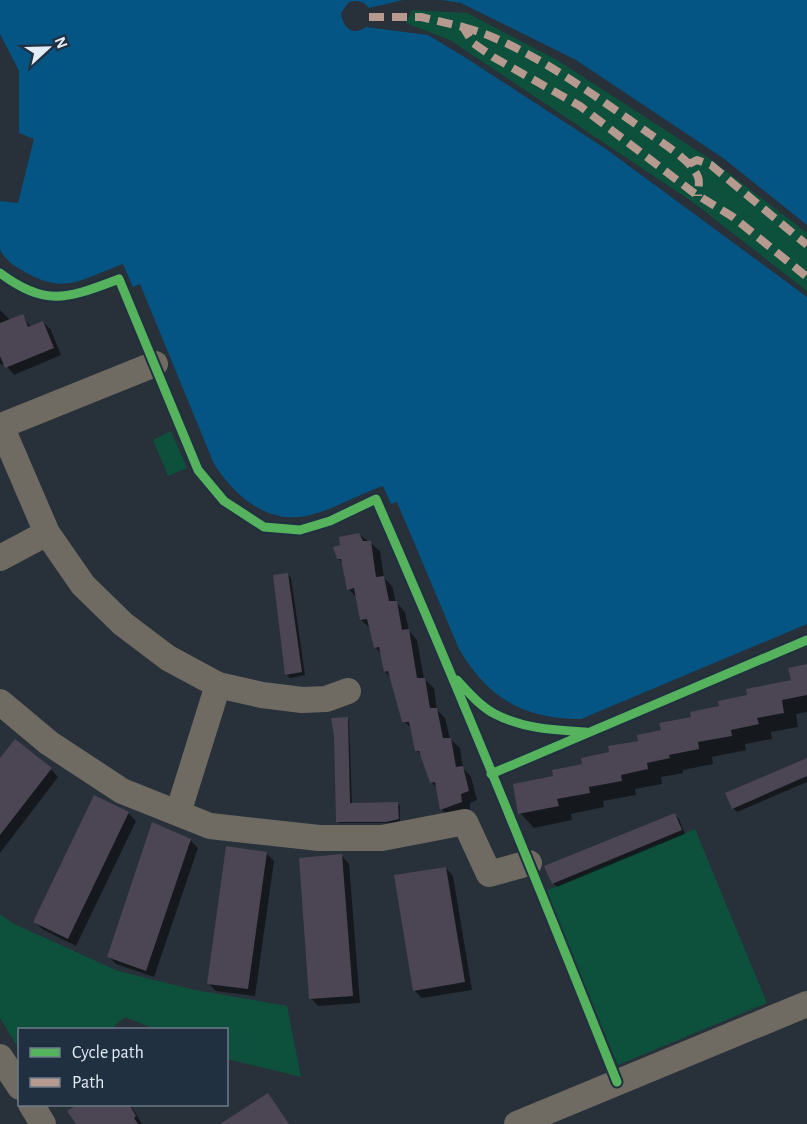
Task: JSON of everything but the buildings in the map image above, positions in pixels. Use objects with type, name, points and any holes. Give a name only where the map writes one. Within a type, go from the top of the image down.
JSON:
[{"type":"street","points":[[155,364],[1,426],[47,532],[83,585],[123,624],[168,658],[218,685],[262,695],[302,700],[326,699],[348,691]]},
{"type":"street","points":[[0,558],[47,532]]},
{"type":"street","points":[[178,813],[218,685]]},
{"type":"street","points":[[0,702],[49,743],[122,791],[210,826],[319,838],[382,838],[465,822],[489,874],[529,863]]},
{"type":"street","points":[[517,1124],[807,1004]]},
{"type":"street","points":[[0,1057],[18,1084]]},
{"type":"street","points":[[32,1106],[43,1124]]},
{"type":"green space","points":[[412,10],[467,13],[557,60],[713,161],[807,233],[807,291],[694,203],[450,40],[406,23]]},
{"type":"green space","points":[[171,431],[187,468],[168,476],[153,440]]},
{"type":"green space","points":[[695,829],[767,1003],[618,1065],[545,891]]},
{"type":"green space","points":[[0,914],[12,923],[118,971],[195,990],[287,1006],[301,1077],[228,1059],[228,1028],[152,1028],[125,1017],[112,1028],[18,1028],[18,1047],[0,1018]]},
{"type":"water","points":[[0,0],[403,0],[369,8],[360,2],[349,2],[341,13],[342,18],[352,31],[366,27],[428,35],[606,149],[807,297],[807,624],[581,719],[560,718],[525,710],[495,693],[482,681],[459,649],[397,502],[391,504],[383,486],[310,515],[280,516],[254,506],[232,487],[214,464],[140,284],[133,287],[123,264],[82,280],[60,284],[34,277],[15,266],[2,254],[0,201],[18,203],[34,139],[19,133],[19,71],[0,34]]},
{"type":"water","points":[[441,0],[807,0],[807,225],[723,158],[576,60],[461,3]]},
{"type":"marked path","points":[[369,17],[421,17],[463,27],[473,43],[493,57],[580,106],[694,193],[733,217],[807,277]]},
{"type":"marked path","points":[[463,27],[510,45],[534,58],[582,87],[668,146],[695,171],[699,179],[698,196]]},
{"type":"marked path","points":[[689,164],[697,160],[711,165],[807,245]]},
{"type":"cycle path","points":[[0,273],[31,291],[58,296],[86,291],[119,279],[198,470],[224,501],[264,527],[300,530],[330,521],[376,499],[469,716],[617,1082]]},
{"type":"cycle path","points":[[491,774],[807,640]]},
{"type":"cycle path","points":[[457,680],[485,707],[506,719],[539,728],[586,732]]}]
